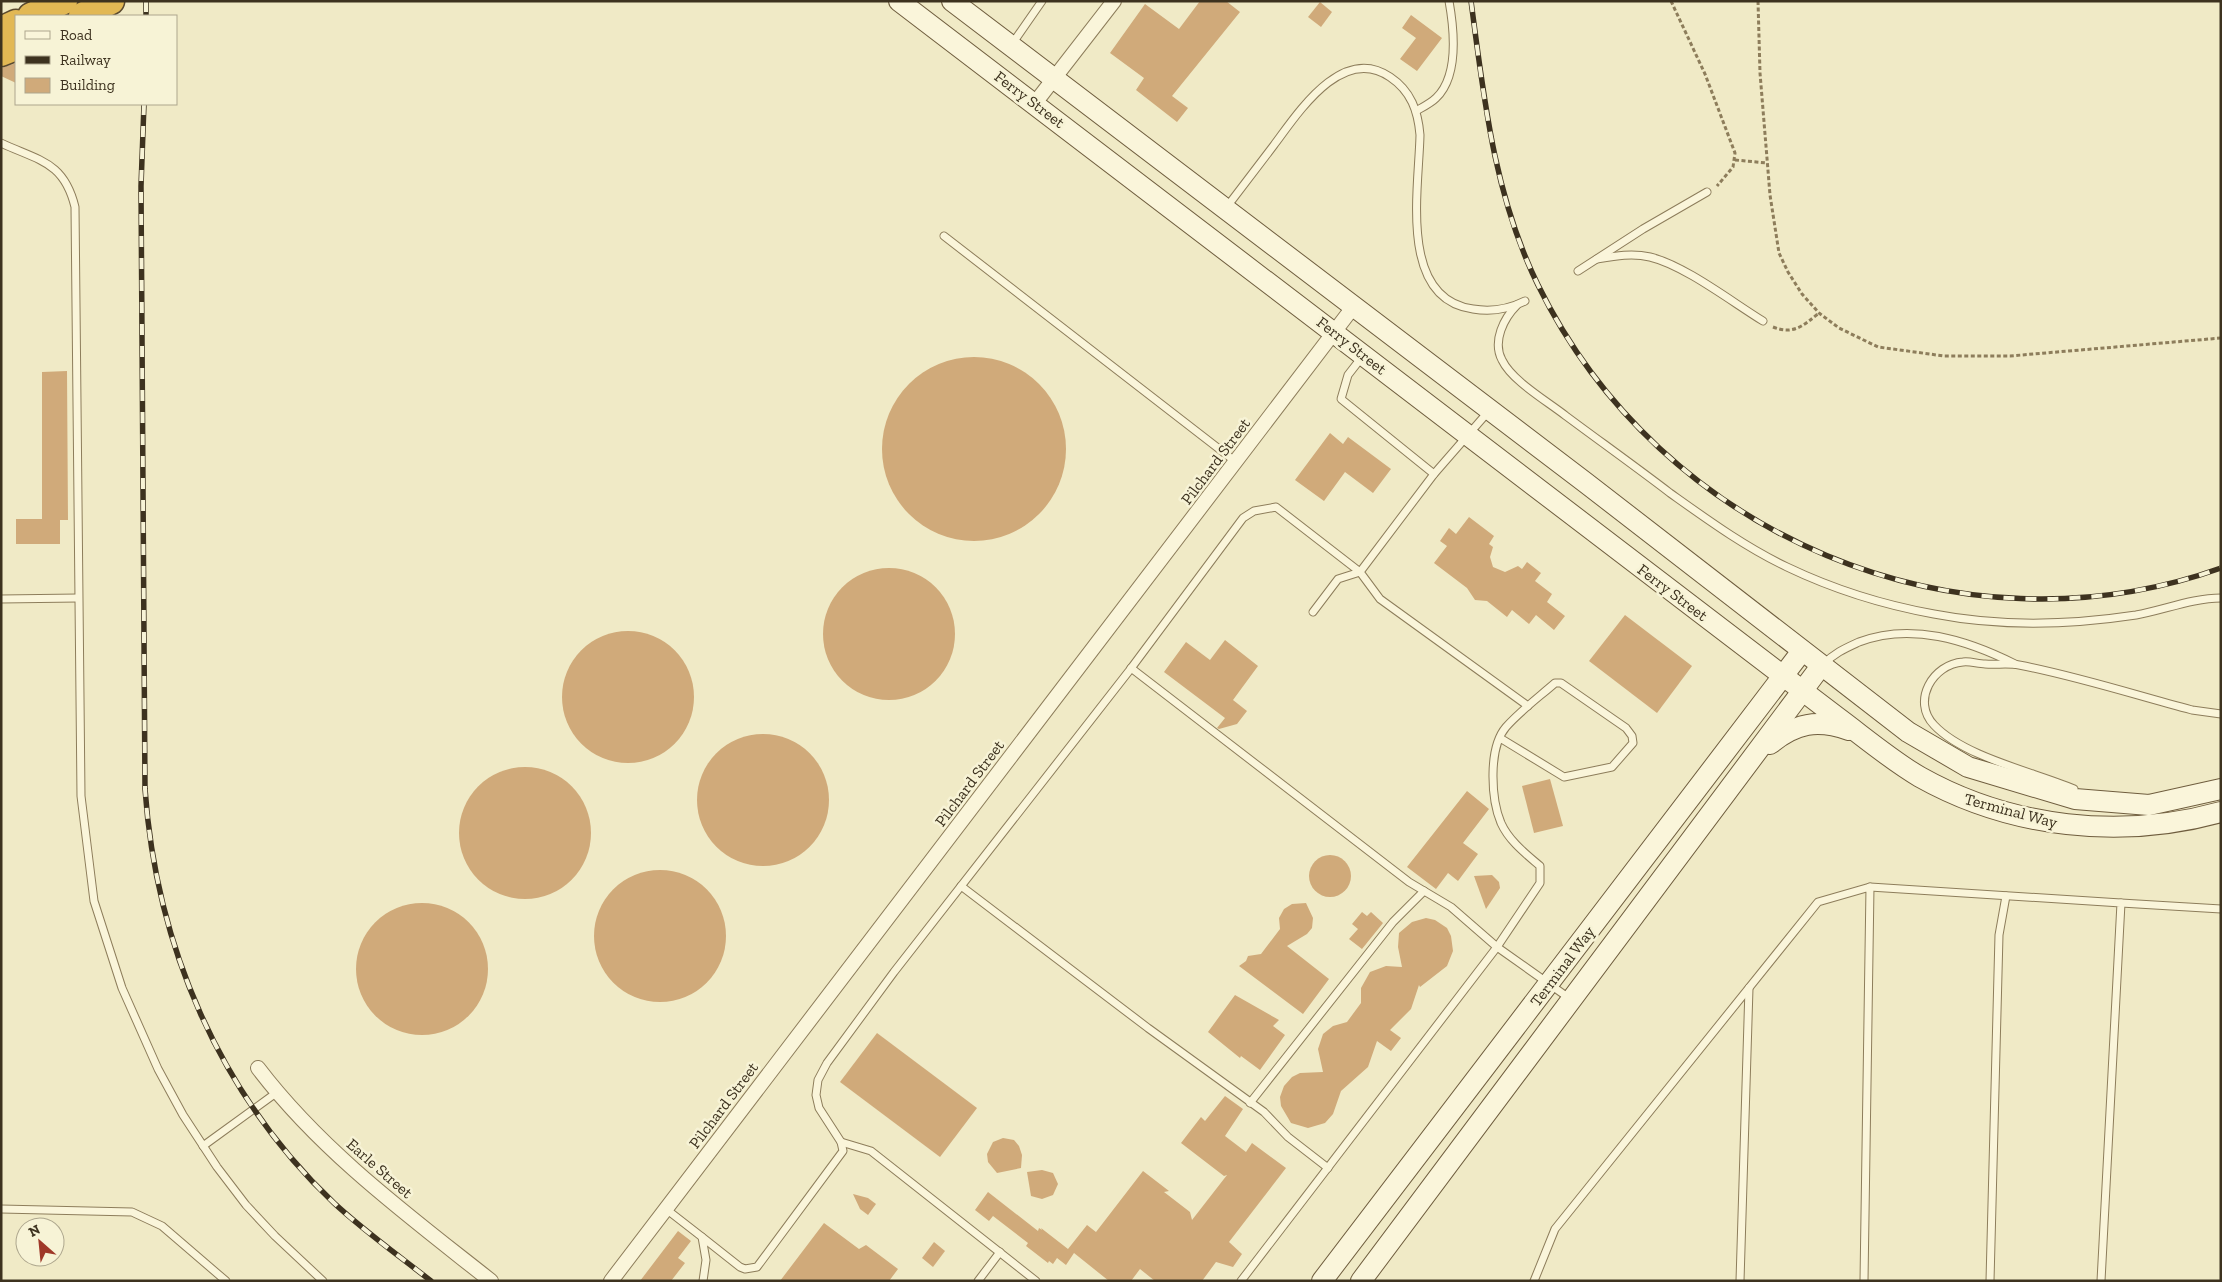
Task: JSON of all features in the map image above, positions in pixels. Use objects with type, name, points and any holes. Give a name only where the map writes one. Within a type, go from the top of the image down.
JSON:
[{"type":"highway","points":[[33,15],[64,1]]},
{"type":"highway","points":[[84,15],[111,1]]},
{"type":"highway","points":[[1,30],[15,23]]},
{"type":"highway","points":[[1,54],[15,47]]},
{"type":"main road","name":"Ferry Street","points":[[899,1],[1364,354],[1803,691]]},
{"type":"main road","name":"Ferry Street","points":[[952,1],[1354,306],[1908,732],[1968,766],[2045,792],[2075,799],[2149,805],[2221,789]]},
{"type":"main road","name":"Terminal Way","points":[[1322,1281],[1802,651]]},
{"type":"main road","name":"Terminal Way","points":[[1361,1281],[1822,666]]},
{"type":"main road","name":"Terminal Way","points":[[1803,691],[1919,776],[1956,795],[2003,811],[2072,826],[2130,827],[2174,823],[2221,812]]},
{"type":"main road","points":[[1752,758],[1786,732],[1810,724],[1834,725],[1860,734]]},
{"type":"street","points":[[1035,103],[1114,1]]},
{"type":"street","name":"Pilchard Street","points":[[611,1281],[1354,306]]},
{"type":"street","name":"Earle Street","points":[[258,1068],[276,1093],[353,1170],[492,1281]]},
{"type":"lane","points":[[1011,46],[1042,1]]},
{"type":"lane","points":[[1416,111],[1436,99],[1448,82],[1454,33],[1449,1]]},
{"type":"lane","points":[[1225,209],[1318,90],[1343,74],[1370,70],[1387,75],[1401,86],[1416,111],[1420,135],[1419,250],[1426,274],[1444,298],[1453,304],[1478,310],[1496,310],[1525,301]]},
{"type":"lane","points":[[1,143],[57,169],[71,192],[75,208],[81,796],[94,901],[106,946],[142,1034],[183,1116],[246,1205],[275,1236],[323,1281]]},
{"type":"lane","points":[[1578,271],[1643,229],[1707,192]]},
{"type":"lane","points":[[944,236],[1236,462]]},
{"type":"lane","points":[[1597,259],[1638,255],[1662,261],[1698,280],[1763,321]]},
{"type":"lane","points":[[1517,305],[1504,320],[1499,341],[1501,358],[1516,377],[1605,446],[1744,545],[1787,567],[1833,586],[1893,605],[1934,614],[2016,623],[2063,622],[2119,617],[2221,598]]},
{"type":"lane","points":[[1364,354],[1348,375],[1341,399],[1434,474]]},
{"type":"lane","points":[[1313,612],[1338,580],[1360,572],[1434,474],[1490,410]]},
{"type":"lane","points":[[666,1208],[740,1267],[745,1269],[757,1266],[843,1151],[841,1142],[819,1108],[816,1095],[818,1080],[827,1063],[894,972],[1131,668],[1227,538],[1243,518],[1254,511],[1276,507],[1360,572],[1380,599],[1528,706]]},
{"type":"lane","points":[[1,599],[78,598]]},
{"type":"lane","points":[[1822,666],[1839,651],[1875,636],[1910,632],[1928,634],[1990,652],[2017,665]]},
{"type":"lane","points":[[2107,803],[1994,760],[1944,734],[1933,725],[1924,706],[1928,685],[1935,674],[1944,668],[1964,662],[2017,665],[2192,710],[2221,714]]},
{"type":"lane","points":[[1131,668],[1409,882],[1451,907],[1497,947],[1572,1000]]},
{"type":"lane","points":[[1241,1281],[1497,947],[1540,883],[1540,866],[1517,847],[1501,824],[1494,787],[1494,751],[1500,738],[1505,728],[1555,683],[1561,683],[1626,728],[1632,736],[1633,742],[1612,767],[1564,777],[1500,738]]},
{"type":"lane","points":[[961,886],[1264,1112],[1288,1137],[1328,1168]]},
{"type":"lane","points":[[1864,1281],[1870,887]]},
{"type":"lane","points":[[1534,1281],[1555,1229],[1818,902],[1870,887],[2221,909]]},
{"type":"lane","points":[[1250,1103],[1393,922],[1424,891]]},
{"type":"lane","points":[[1990,1281],[1999,935],[2006,896]]},
{"type":"lane","points":[[2101,1281],[2120,903]]},
{"type":"lane","points":[[1740,1281],[1749,988]]},
{"type":"lane","points":[[203,1146],[276,1093]]},
{"type":"lane","points":[[841,1142],[871,1151],[1036,1281]]},
{"type":"lane","points":[[1,1209],[132,1212],[162,1226],[226,1281]]},
{"type":"lane","points":[[702,1237],[706,1260],[703,1281]]},
{"type":"lane","points":[[978,1281],[1000,1252]]},
{"type":"path","points":[[1671,1],[1705,74],[1735,154],[1735,160],[1728,175],[1707,192]]},
{"type":"path","points":[[1758,1],[1767,163],[1770,195],[1780,253],[1788,272],[1802,294],[1819,313],[1839,328],[1878,347],[1944,356],[2010,356],[2221,338]]},
{"type":"path","points":[[1735,160],[1767,163]]},
{"type":"path","points":[[1763,321],[1783,331],[1794,330],[1802,327],[1819,313]]},
{"type":"building","points":[[1200,1],[1226,1],[1240,12],[1172,96],[1188,108],[1177,122],[1136,90],[1144,78],[1110,53],[1145,4],[1179,29]]},
{"type":"building","points":[[1320,2],[1332,12],[1321,27],[1308,17]]},
{"type":"building","points":[[1411,15],[1442,38],[1417,71],[1400,59],[1416,38],[1402,28]]},
{"type":"building","points":[[15,63],[15,83],[1,76],[1,68]]},
{"type":"building","points":[[974,357],[992,359],[1009,364],[1039,384],[1059,414],[1064,431],[1066,449],[1064,467],[1059,484],[1039,514],[1009,534],[992,539],[974,541],[956,539],[939,534],[909,514],[889,484],[884,467],[882,449],[884,431],[889,414],[909,384],[939,364],[956,359]]},
{"type":"building","points":[[67,371],[68,520],[60,520],[60,544],[16,544],[16,519],[42,519],[42,372]]},
{"type":"building","points":[[1330,433],[1343,444],[1348,437],[1391,469],[1373,493],[1345,472],[1324,501],[1295,480]]},
{"type":"building","points":[[1469,517],[1494,536],[1489,544],[1493,547],[1490,557],[1493,567],[1505,572],[1518,566],[1522,569],[1527,562],[1541,573],[1535,581],[1552,594],[1547,602],[1565,616],[1554,630],[1536,615],[1529,624],[1512,610],[1507,617],[1487,601],[1475,600],[1467,588],[1434,563],[1447,546],[1440,541],[1449,528],[1456,534]]},
{"type":"building","points":[[889,568],[902,569],[914,573],[936,587],[950,609],[954,621],[954,647],[950,659],[936,681],[914,695],[902,699],[889,700],[876,699],[864,695],[842,681],[828,659],[824,647],[823,634],[824,621],[828,609],[842,587],[864,573],[876,569]]},
{"type":"building","points":[[1625,615],[1692,666],[1657,713],[1589,661]]},
{"type":"building","points":[[628,631],[641,632],[653,636],[675,650],[689,672],[693,684],[693,710],[689,722],[675,744],[653,758],[641,762],[628,763],[615,762],[603,758],[581,744],[567,722],[563,710],[562,697],[563,684],[567,672],[581,650],[603,636],[615,632]]},
{"type":"building","points":[[1225,640],[1258,666],[1233,700],[1247,711],[1237,724],[1219,729],[1217,728],[1225,718],[1164,672],[1186,642],[1210,660]]},
{"type":"building","points":[[763,734],[776,735],[788,739],[810,753],[824,775],[828,787],[828,813],[824,825],[810,847],[788,861],[776,865],[763,866],[750,865],[738,861],[716,847],[702,825],[698,813],[697,800],[698,787],[702,775],[716,753],[738,739],[750,735]]},
{"type":"building","points":[[525,767],[538,768],[550,772],[572,786],[586,808],[590,820],[590,846],[586,858],[572,880],[550,894],[538,898],[525,899],[512,898],[500,894],[478,880],[464,858],[460,846],[459,833],[460,820],[464,808],[478,786],[500,772],[512,768]]},
{"type":"building","points":[[1550,779],[1563,826],[1534,833],[1522,786]]},
{"type":"building","points":[[1467,791],[1489,809],[1463,843],[1478,854],[1458,881],[1448,873],[1436,889],[1407,867]]},
{"type":"building","points":[[1330,855],[1345,861],[1351,876],[1345,891],[1330,897],[1315,891],[1309,876],[1315,861]]},
{"type":"building","points":[[660,870],[673,871],[685,875],[707,889],[721,911],[725,923],[725,949],[721,961],[707,983],[685,997],[673,1001],[660,1002],[647,1001],[635,997],[613,983],[599,961],[595,949],[594,936],[595,923],[599,911],[613,889],[635,875],[647,871]]},
{"type":"building","points":[[1492,875],[1499,882],[1500,888],[1486,909],[1474,876]]},
{"type":"building","points":[[422,903],[435,904],[447,908],[469,922],[483,944],[487,956],[487,982],[483,994],[469,1016],[447,1030],[435,1034],[422,1035],[409,1034],[397,1030],[375,1016],[361,994],[357,982],[356,969],[357,956],[361,944],[375,922],[397,908],[409,904]]},
{"type":"building","points":[[1306,903],[1313,918],[1312,928],[1307,934],[1287,946],[1329,979],[1303,1014],[1239,966],[1246,961],[1248,956],[1261,954],[1280,929],[1279,918],[1284,909],[1292,904]]},
{"type":"building","points":[[1362,912],[1367,916],[1371,912],[1383,923],[1362,949],[1349,939],[1358,929],[1352,924]]},
{"type":"building","points":[[1426,918],[1435,920],[1447,928],[1451,936],[1453,951],[1447,966],[1420,987],[1419,985],[1411,1009],[1390,1030],[1401,1038],[1391,1051],[1377,1041],[1368,1067],[1341,1091],[1333,1114],[1325,1123],[1308,1128],[1291,1123],[1281,1106],[1280,1097],[1284,1086],[1292,1077],[1300,1073],[1323,1072],[1318,1049],[1323,1034],[1333,1026],[1347,1022],[1361,1003],[1361,988],[1370,972],[1386,966],[1402,967],[1398,947],[1399,933],[1412,922]]},
{"type":"building","points":[[1235,995],[1279,1020],[1273,1026],[1285,1035],[1260,1070],[1241,1056],[1240,1058],[1208,1032]]},
{"type":"building","points":[[877,1033],[977,1108],[940,1157],[840,1082]]},
{"type":"building","points":[[1225,1096],[1243,1109],[1225,1136],[1246,1152],[1252,1143],[1286,1168],[1229,1242],[1242,1254],[1233,1267],[1216,1262],[1202,1281],[1155,1281],[1140,1269],[1131,1281],[1109,1281],[1074,1253],[1066,1265],[1057,1258],[1053,1264],[1049,1261],[1048,1263],[1026,1246],[1028,1243],[993,1216],[989,1221],[975,1210],[988,1192],[1038,1231],[1039,1228],[1042,1230],[1041,1228],[1068,1249],[1087,1225],[1096,1232],[1143,1171],[1169,1191],[1164,1192],[1190,1212],[1192,1220],[1227,1175],[1224,1176],[1181,1143],[1201,1117],[1205,1121]]},
{"type":"building","points":[[1003,1138],[1014,1140],[1019,1146],[1022,1155],[1021,1168],[997,1173],[988,1162],[987,1154],[993,1142]]},
{"type":"building","points":[[1042,1170],[1053,1173],[1058,1184],[1053,1195],[1042,1199],[1031,1196],[1027,1172]]},
{"type":"building","points":[[853,1194],[868,1198],[876,1204],[868,1215],[860,1209]]},
{"type":"building","points":[[824,1223],[859,1249],[866,1245],[898,1269],[889,1281],[780,1281]]},
{"type":"building","points":[[678,1231],[691,1241],[678,1258],[685,1263],[671,1281],[640,1281]]},
{"type":"building","points":[[934,1242],[945,1251],[933,1267],[922,1258]]},
{"type":"railway","points":[[146,1],[146,15]]},
{"type":"railway","points":[[1471,1],[1486,110],[1501,181],[1523,251],[1538,285],[1592,373],[1659,448],[1738,509],[1827,556],[1921,586],[2020,599],[2121,593],[2221,568]]},
{"type":"railway","points":[[144,105],[141,186],[145,789],[152,847],[163,904],[179,960],[200,1014],[227,1065],[258,1114],[293,1160],[334,1203],[431,1281]]}]
